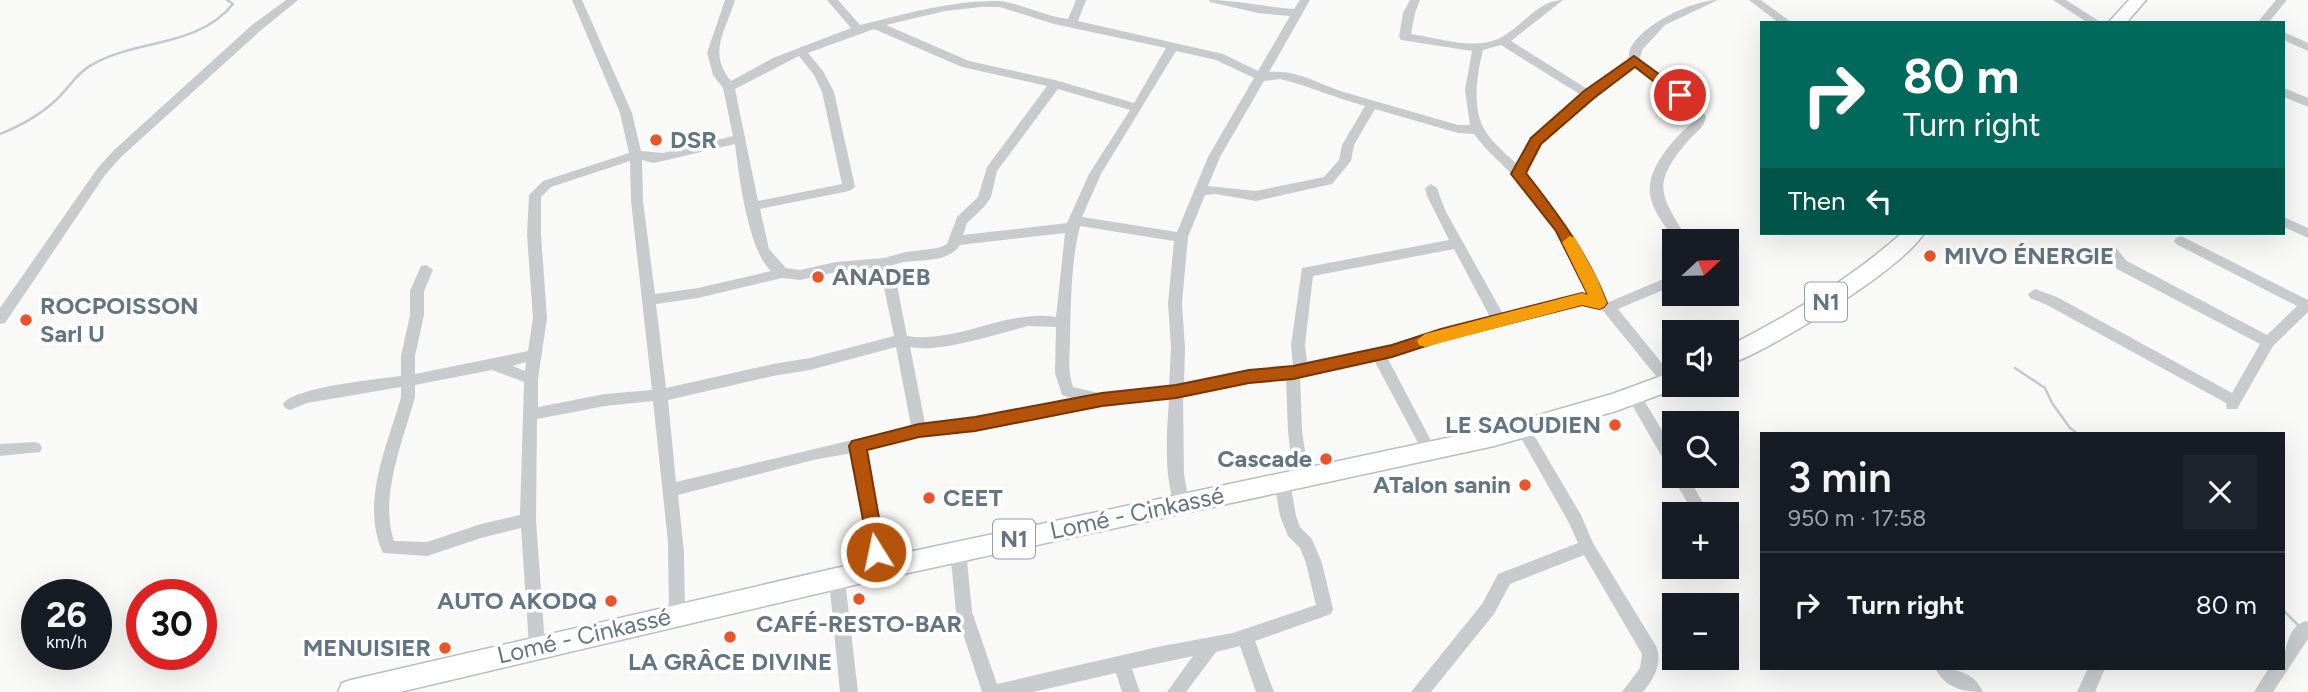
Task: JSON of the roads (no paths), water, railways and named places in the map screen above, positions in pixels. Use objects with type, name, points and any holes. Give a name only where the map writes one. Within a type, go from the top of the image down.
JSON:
[{"type":"highway","points":[[2118,21],[2138,0]]},
{"type":"highway","name":"N1","points":[[1739,350],[1820,306],[1881,262],[1912,235]]},
{"type":"highway","name":"Lomé - Cinkassé","points":[[351,692],[404,685],[537,646],[836,580],[958,550],[1523,429],[1662,385]]},
{"type":"street","points":[[0,319],[101,173],[117,155],[246,37],[293,0]]},
{"type":"street","points":[[577,0],[611,85],[626,113],[636,155],[637,201],[647,300],[660,396],[667,482],[671,490],[676,534],[677,615]]},
{"type":"street","points":[[730,0],[727,12],[716,30],[712,56],[719,74],[729,86],[746,180],[763,250],[771,263],[782,273]]},
{"type":"street","points":[[832,0],[858,29]]},
{"type":"street","points":[[1072,23],[1081,0]]},
{"type":"street","points":[[1214,0],[1258,10],[1295,13]]},
{"type":"street","points":[[1181,503],[1176,474],[1178,348],[1175,303],[1181,237],[1214,158],[1262,77],[1295,13],[1305,0]]},
{"type":"street","points":[[1415,0],[1409,13],[1405,37],[1478,48],[1503,41],[1558,0]]},
{"type":"street","points":[[1518,174],[1535,141],[1589,94],[1620,74],[1634,60],[1636,49],[1661,23],[1713,0]]},
{"type":"street","points":[[1754,0],[1784,21]]},
{"type":"street","points":[[2058,0],[2094,21]]},
{"type":"street","points":[[2264,21],[2282,0]]},
{"type":"street","points":[[729,86],[801,51],[858,29],[942,2],[976,1],[1000,4],[1057,22],[1072,23],[1219,57],[1262,77],[1280,75],[1306,81],[1371,104],[1458,129],[1478,130]]},
{"type":"street","points":[[875,25],[966,64],[1055,84],[1137,108]]},
{"type":"street","points":[[2285,36],[2308,47]]},
{"type":"street","points":[[1503,41],[1589,94]]},
{"type":"street","points":[[1102,400],[1067,391],[1059,368],[1074,223],[1099,165],[1112,150],[1173,46]]},
{"type":"street","points":[[1478,48],[1469,88],[1478,130],[1518,174],[1568,239],[1604,306],[1662,370]]},
{"type":"street","points":[[754,206],[849,187],[828,92],[801,51]]},
{"type":"street","points":[[1634,60],[1689,103],[1701,117],[1699,123],[1671,154],[1657,185],[1656,197],[1675,229]]},
{"type":"street","points":[[958,240],[961,221],[982,200],[989,186],[991,170],[1055,84]]},
{"type":"street","points":[[2285,92],[2308,103]]},
{"type":"street","points":[[1199,191],[1216,190],[1256,196],[1328,181],[1345,162],[1348,145],[1371,104]]},
{"type":"street","points":[[537,646],[528,520],[531,379],[540,318],[534,235],[535,195],[547,184],[636,155],[660,156],[740,139]]},
{"type":"street","points":[[636,172],[660,156]]},
{"type":"street","points":[[1430,188],[1434,205],[1501,322]]},
{"type":"street","points":[[2285,222],[2308,233]]},
{"type":"street","points":[[647,300],[698,293],[782,273],[800,275],[836,267],[886,262],[908,255],[938,253],[947,250],[958,240],[1039,233],[1074,223],[1181,237]]},
{"type":"street","points":[[2035,295],[2062,306],[2233,403],[2267,342],[2308,305],[2181,241]]},
{"type":"street","points":[[998,692],[1162,653],[1210,647],[1325,609],[1310,554],[1288,516],[1298,345],[1307,272],[1458,243]]},
{"type":"street","points":[[2110,250],[2122,265],[2267,342]]},
{"type":"street","points":[[886,262],[919,430]]},
{"type":"street","points":[[426,270],[417,290],[417,314],[408,356],[408,397],[402,428],[381,497],[381,525],[388,548],[427,549],[481,531],[528,520]]},
{"type":"street","points":[[671,490],[919,430],[975,424],[1102,400],[1176,392],[1249,377],[1297,371],[1378,354],[1582,299],[1604,306],[1662,284]]},
{"type":"street","points":[[532,414],[605,400],[660,396],[810,364],[901,341],[918,344],[967,336],[1028,321],[1053,321],[1062,324]]},
{"type":"street","points":[[1378,354],[1429,450]]},
{"type":"street","points":[[290,404],[306,397],[407,381],[534,355]]},
{"type":"street","points":[[492,364],[531,379]]},
{"type":"street","points":[[1634,396],[1662,444]]},
{"type":"street","points":[[1523,429],[1576,520],[1587,547],[1650,652],[1652,663],[1640,684],[1631,692]]},
{"type":"street","points":[[858,446],[879,570]]},
{"type":"street","points":[[0,450],[35,448]]},
{"type":"street","points":[[1419,692],[1488,609],[1504,579],[1587,547]]},
{"type":"street","points":[[958,550],[964,612],[991,692]]},
{"type":"street","points":[[836,580],[849,692]]},
{"type":"street","points":[[2285,659],[2305,629],[2308,630]]},
{"type":"street","points":[[1245,637],[1265,692]]},
{"type":"street","points":[[1176,692],[1210,647]]},
{"type":"street","points":[[1122,664],[1131,692]]},
{"type":"street","points":[[1946,670],[1974,692]]},
{"type":"street","points":[[2085,692],[2096,670]]},
{"type":"street","points":[[2263,692],[2278,670]]},
{"type":"waterway","points":[[0,134],[43,111],[89,66],[112,55],[168,41],[203,28],[219,18],[233,4],[227,0]]},
{"type":"waterway","points":[[2015,368],[2045,388],[2052,403],[2075,432]]},
{"type":"waterway","points":[[2285,612],[2299,626]]},
{"type":"place","name":"DSR","points":[[656,140]]},
{"type":"place","name":"MIVO ÉNERGIE","points":[[1930,256]]},
{"type":"place","name":"ANADEB","points":[[818,277]]},
{"type":"place","name":"ROCPOISSON Sarl U","points":[[26,320]]},
{"type":"place","name":"LE SAOUDIEN","points":[[1615,425]]},
{"type":"place","name":"Cascade","points":[[1326,459]]},
{"type":"place","name":"ATalon sanin","points":[[1525,485]]},
{"type":"place","name":"CEET","points":[[929,498]]},
{"type":"place","name":"CAFÉ-RESTO-BAR","points":[[859,599]]},
{"type":"place","name":"AUTO AKODQ","points":[[611,601]]},
{"type":"place","name":"LA GRÂCE DIVINE","points":[[730,637]]},
{"type":"place","name":"MENUISIER","points":[[445,648]]}]
